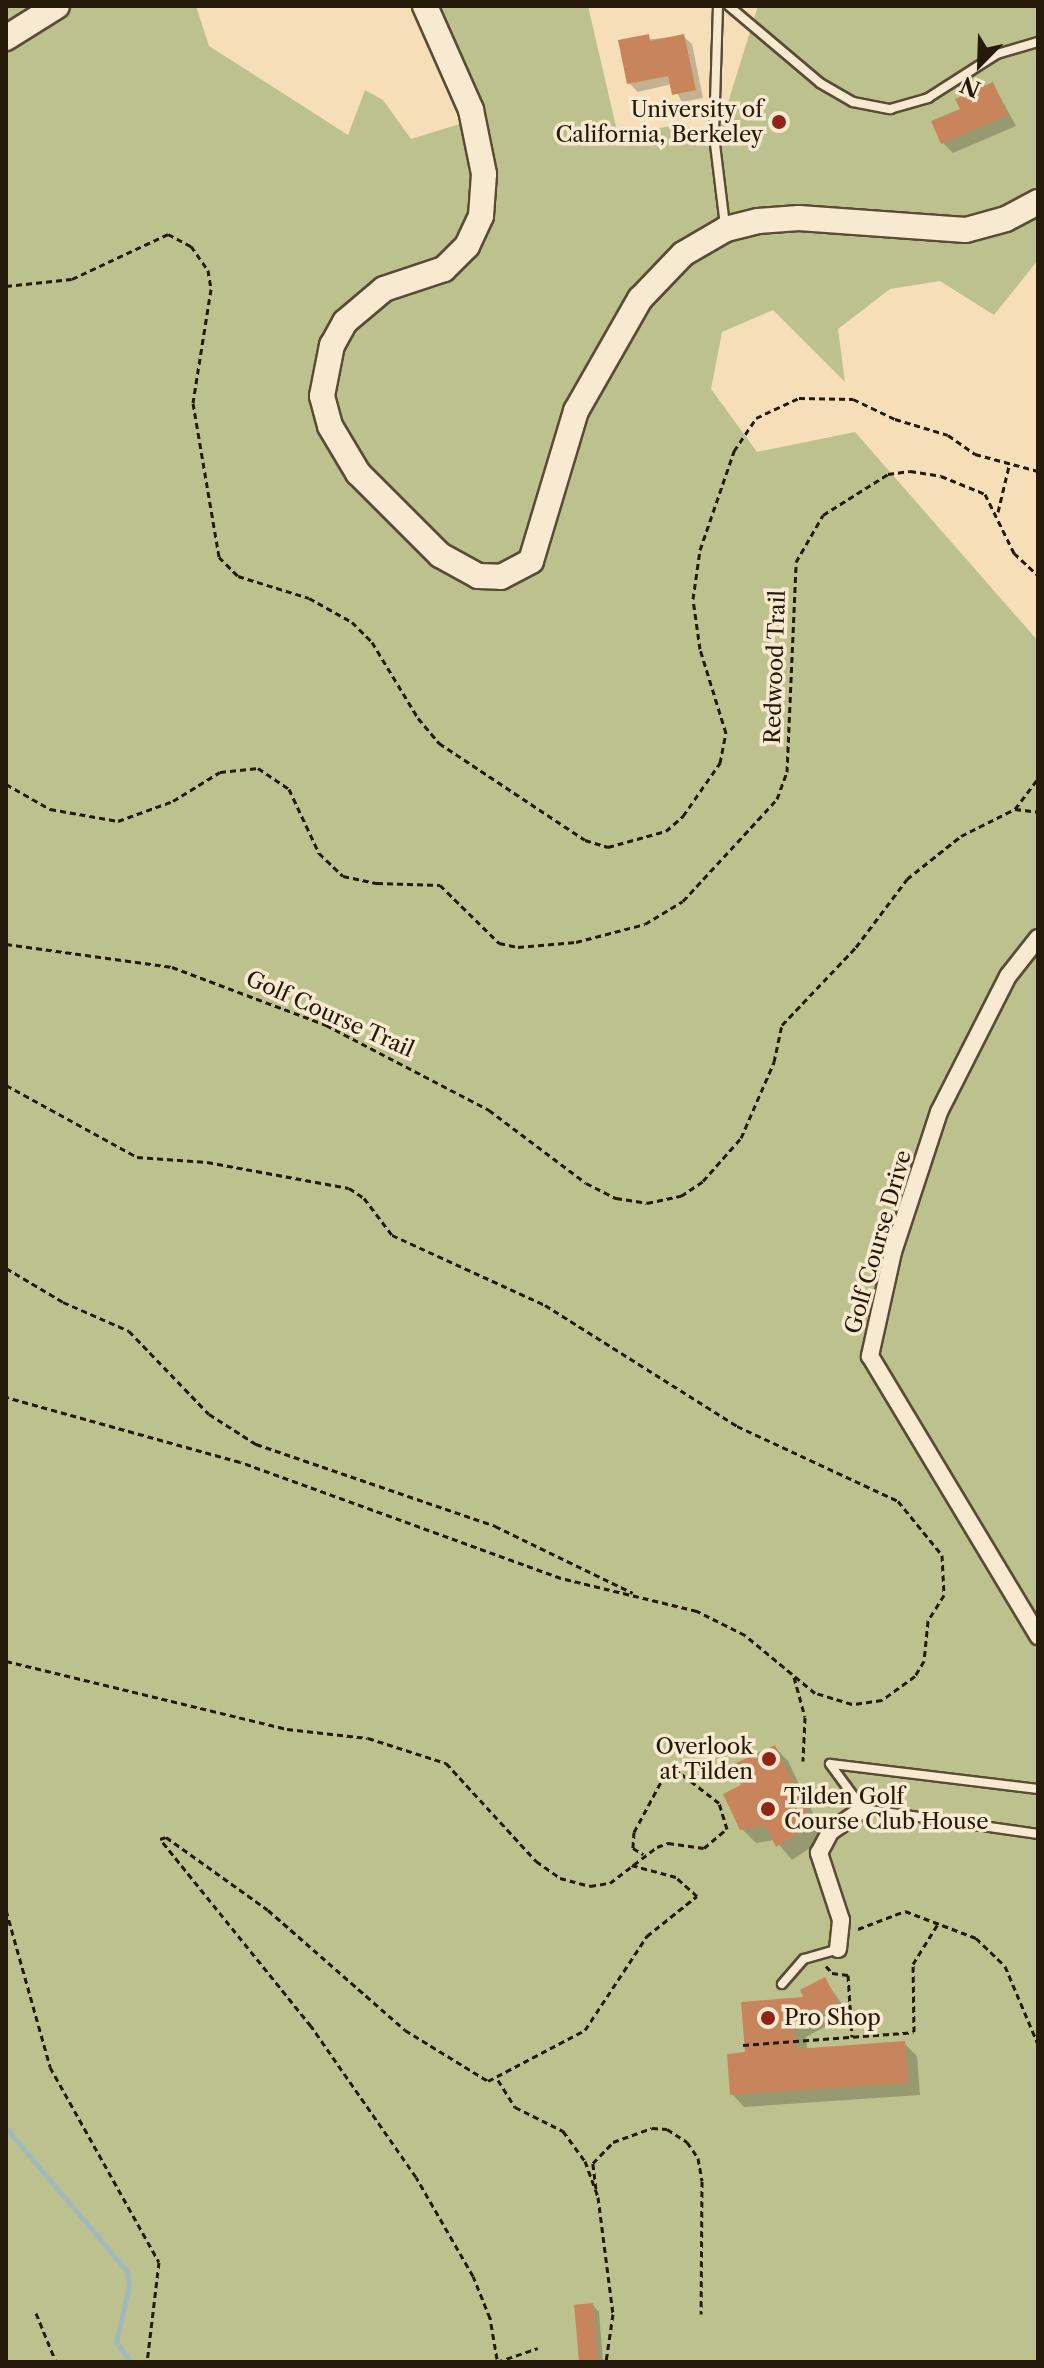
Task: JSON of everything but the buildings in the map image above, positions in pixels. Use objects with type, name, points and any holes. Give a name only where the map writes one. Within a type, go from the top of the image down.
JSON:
[{"type":"street","points":[[6,38],[57,6]]},
{"type":"street","points":[[425,6],[471,110],[484,174],[484,206],[467,246],[444,269],[384,289],[345,322],[332,345],[322,396],[330,426],[347,458],[405,525],[440,555],[465,571],[491,577],[513,574],[531,561],[572,420],[632,312],[667,267],[726,229],[799,218],[966,230],[1006,219],[1038,202]]},
{"type":"street","name":"Golf Course Drive","points":[[1038,938],[1008,976],[939,1112],[893,1252],[870,1356],[1038,1636]]},
{"type":"street","points":[[830,1949],[841,1920],[819,1853],[830,1832],[863,1809]]},
{"type":"lane","points":[[718,6],[714,136],[726,229]]},
{"type":"lane","points":[[729,6],[820,83],[853,102],[890,109],[928,98],[997,54],[1038,42]]},
{"type":"lane","points":[[1038,1789],[830,1764],[863,1809],[1038,1834]]},
{"type":"lane","points":[[782,1984],[804,1959],[830,1949]]},
{"type":"path","points":[[6,286],[72,279],[168,234],[191,246],[208,270],[211,289],[193,403],[219,557],[238,576],[309,598],[352,622],[372,642],[418,718],[439,743],[585,840],[608,847],[666,831],[683,816],[720,763],[726,733],[700,649],[693,599],[700,550],[734,451],[756,418],[799,398],[853,399],[895,419],[948,435],[975,454],[1009,466],[1038,471]]},
{"type":"path","points":[[998,512],[1009,466]]},
{"type":"path","name":"Redwood Trail","points":[[6,784],[50,809],[118,821],[173,801],[220,772],[258,768],[289,789],[319,853],[343,876],[440,885],[499,943],[518,947],[623,931],[683,901],[777,799],[787,772],[796,562],[823,515],[888,474],[910,471],[972,485],[998,512],[1014,553],[1038,575]]},
{"type":"path","points":[[1038,778],[1015,809],[1038,812]]},
{"type":"path","name":"Golf Course Trail","points":[[6,944],[172,967],[326,1025],[489,1110],[586,1183],[616,1198],[647,1203],[681,1196],[703,1181],[741,1138],[774,1062],[782,1025],[856,947],[907,879],[961,836],[1015,809]]},
{"type":"path","points":[[6,1085],[137,1157],[207,1162],[349,1188],[392,1235],[545,1305],[737,1426],[898,1501],[926,1531],[947,1567],[943,1600],[928,1621],[920,1668],[882,1700],[852,1704],[815,1693],[726,1623],[651,1599],[561,1578],[240,1462],[6,1397]]},
{"type":"path","points":[[6,1268],[129,1331],[209,1414],[256,1444],[503,1529],[651,1599]]},
{"type":"path","points":[[6,1661],[276,1727],[368,1738],[434,1759],[459,1773],[519,1846],[560,1878],[600,1886],[643,1854],[668,1843],[704,1848],[727,1829],[719,1803],[670,1765],[634,1832],[633,1848],[643,1854]]},
{"type":"path","points":[[792,1673],[805,1717],[803,1761]]},
{"type":"path","points":[[538,2348],[497,2361],[490,2318],[473,2276],[416,2177],[311,2026],[160,1839],[166,1837],[268,1910],[405,2030],[474,2076],[497,2079],[585,2030],[647,1936],[697,1896],[676,1877],[631,1865]]},
{"type":"path","points":[[6,1910],[50,2067],[159,2262],[148,2360]]},
{"type":"path","points":[[852,2037],[848,1975],[826,1969],[830,1949],[864,1923],[905,1911],[939,1922],[997,1955],[1038,2044]]},
{"type":"path","points":[[743,2045],[914,2032],[913,1964],[939,1922]]},
{"type":"path","points":[[497,2079],[515,2107],[563,2131],[575,2144],[598,2197]]},
{"type":"path","points":[[606,2362],[613,2314],[593,2163],[613,2142],[652,2128],[667,2129],[687,2142],[698,2158],[702,2181],[701,2314]]},
{"type":"path","points":[[36,2313],[56,2362]]},
{"type":"green space","points":[[6,6],[196,6],[209,46],[348,135],[365,90],[383,100],[411,139],[463,123],[473,194],[496,192],[492,160],[468,69],[437,6],[588,6],[618,135],[683,124],[704,136],[721,125],[758,6],[1038,6],[1038,260],[994,315],[940,281],[890,289],[838,329],[845,382],[773,310],[722,332],[711,389],[757,452],[855,432],[1038,641],[1038,2362],[6,2362]]},
{"type":"waterway","points":[[6,2128],[127,2271],[129,2286],[116,2342],[131,2362]]},
{"type":"place","name":"University of California, Berkeley","points":[[779,122]]},
{"type":"place","name":"Overlook at Tilden","points":[[769,1759]]},
{"type":"place","name":"Tilden Golf Course Club House","points":[[768,1809]]},
{"type":"place","name":"Pro Shop","points":[[768,2018]]}]
